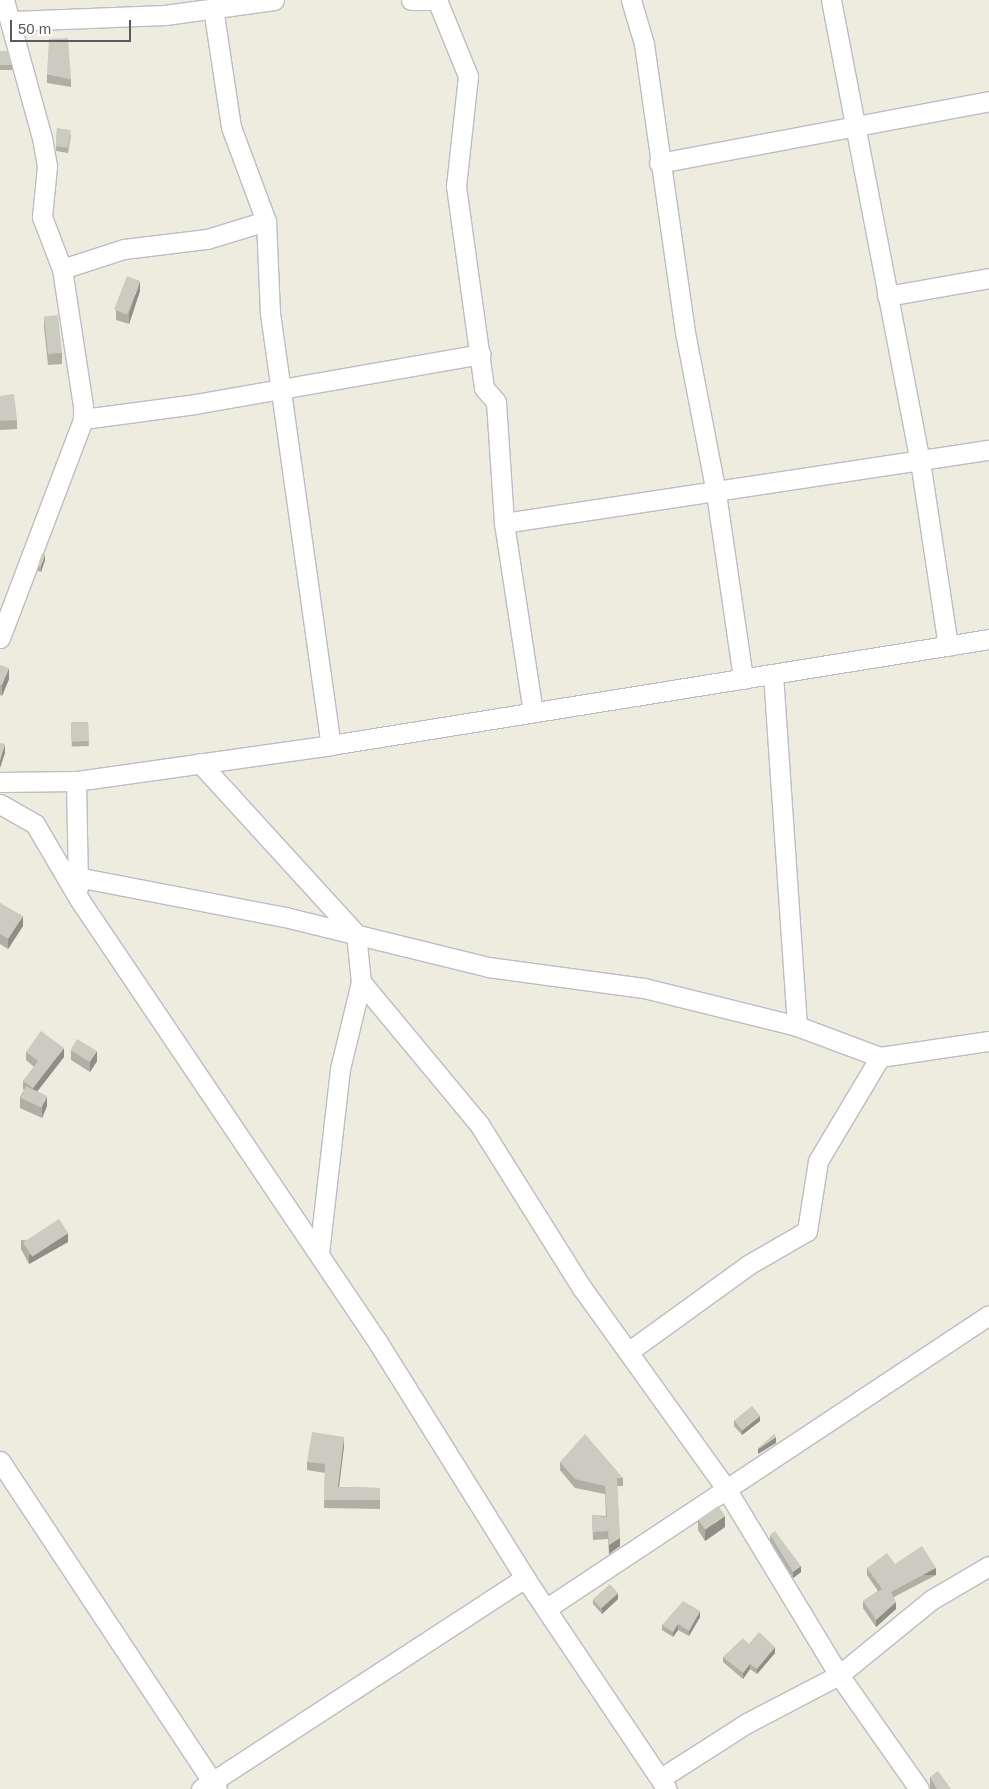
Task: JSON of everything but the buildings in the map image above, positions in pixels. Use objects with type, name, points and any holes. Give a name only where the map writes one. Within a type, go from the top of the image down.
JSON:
[{"type":"street","points":[[0,638],[83,419],[62,269],[42,217],[47,166],[13,21],[4,0]]},
{"type":"street","points":[[13,21],[117,18],[274,0]]},
{"type":"street","points":[[410,0],[438,1],[468,76],[456,186],[481,354],[484,388],[496,402],[504,523],[532,712]]},
{"type":"street","points":[[631,0],[644,44],[659,163],[716,493],[744,679]]},
{"type":"street","points":[[831,0],[920,461],[948,646]]},
{"type":"street","points":[[213,8],[231,126],[266,221],[270,313],[331,746]]},
{"type":"street","points":[[659,163],[989,101]]},
{"type":"street","points":[[62,269],[124,249],[207,239],[266,221]]},
{"type":"street","points":[[887,296],[989,278]]},
{"type":"street","points":[[83,419],[282,389],[481,354]]},
{"type":"street","points":[[504,523],[716,493],[989,450]]},
{"type":"street","points":[[0,782],[76,781],[331,746],[989,639]]},
{"type":"street","points":[[773,674],[798,1026]]},
{"type":"street","points":[[200,763],[356,934],[361,982],[340,1069],[319,1253]]},
{"type":"street","points":[[76,781],[79,899]]},
{"type":"street","points":[[0,804],[35,824],[79,899],[319,1253],[526,1578],[664,1783],[747,1723],[838,1674],[931,1600],[989,1566]]},
{"type":"street","points":[[77,877],[356,934],[488,966],[644,988],[798,1026],[880,1057],[989,1041]]},
{"type":"street","points":[[361,982],[479,1124],[628,1352],[725,1487],[838,1674],[919,1789]]},
{"type":"street","points":[[628,1352],[748,1265],[807,1231],[818,1161],[880,1057]]},
{"type":"street","points":[[547,1608],[725,1487],[845,1414],[924,1355],[989,1315]]},
{"type":"street","points":[[0,1461],[210,1786],[526,1578]]}]
